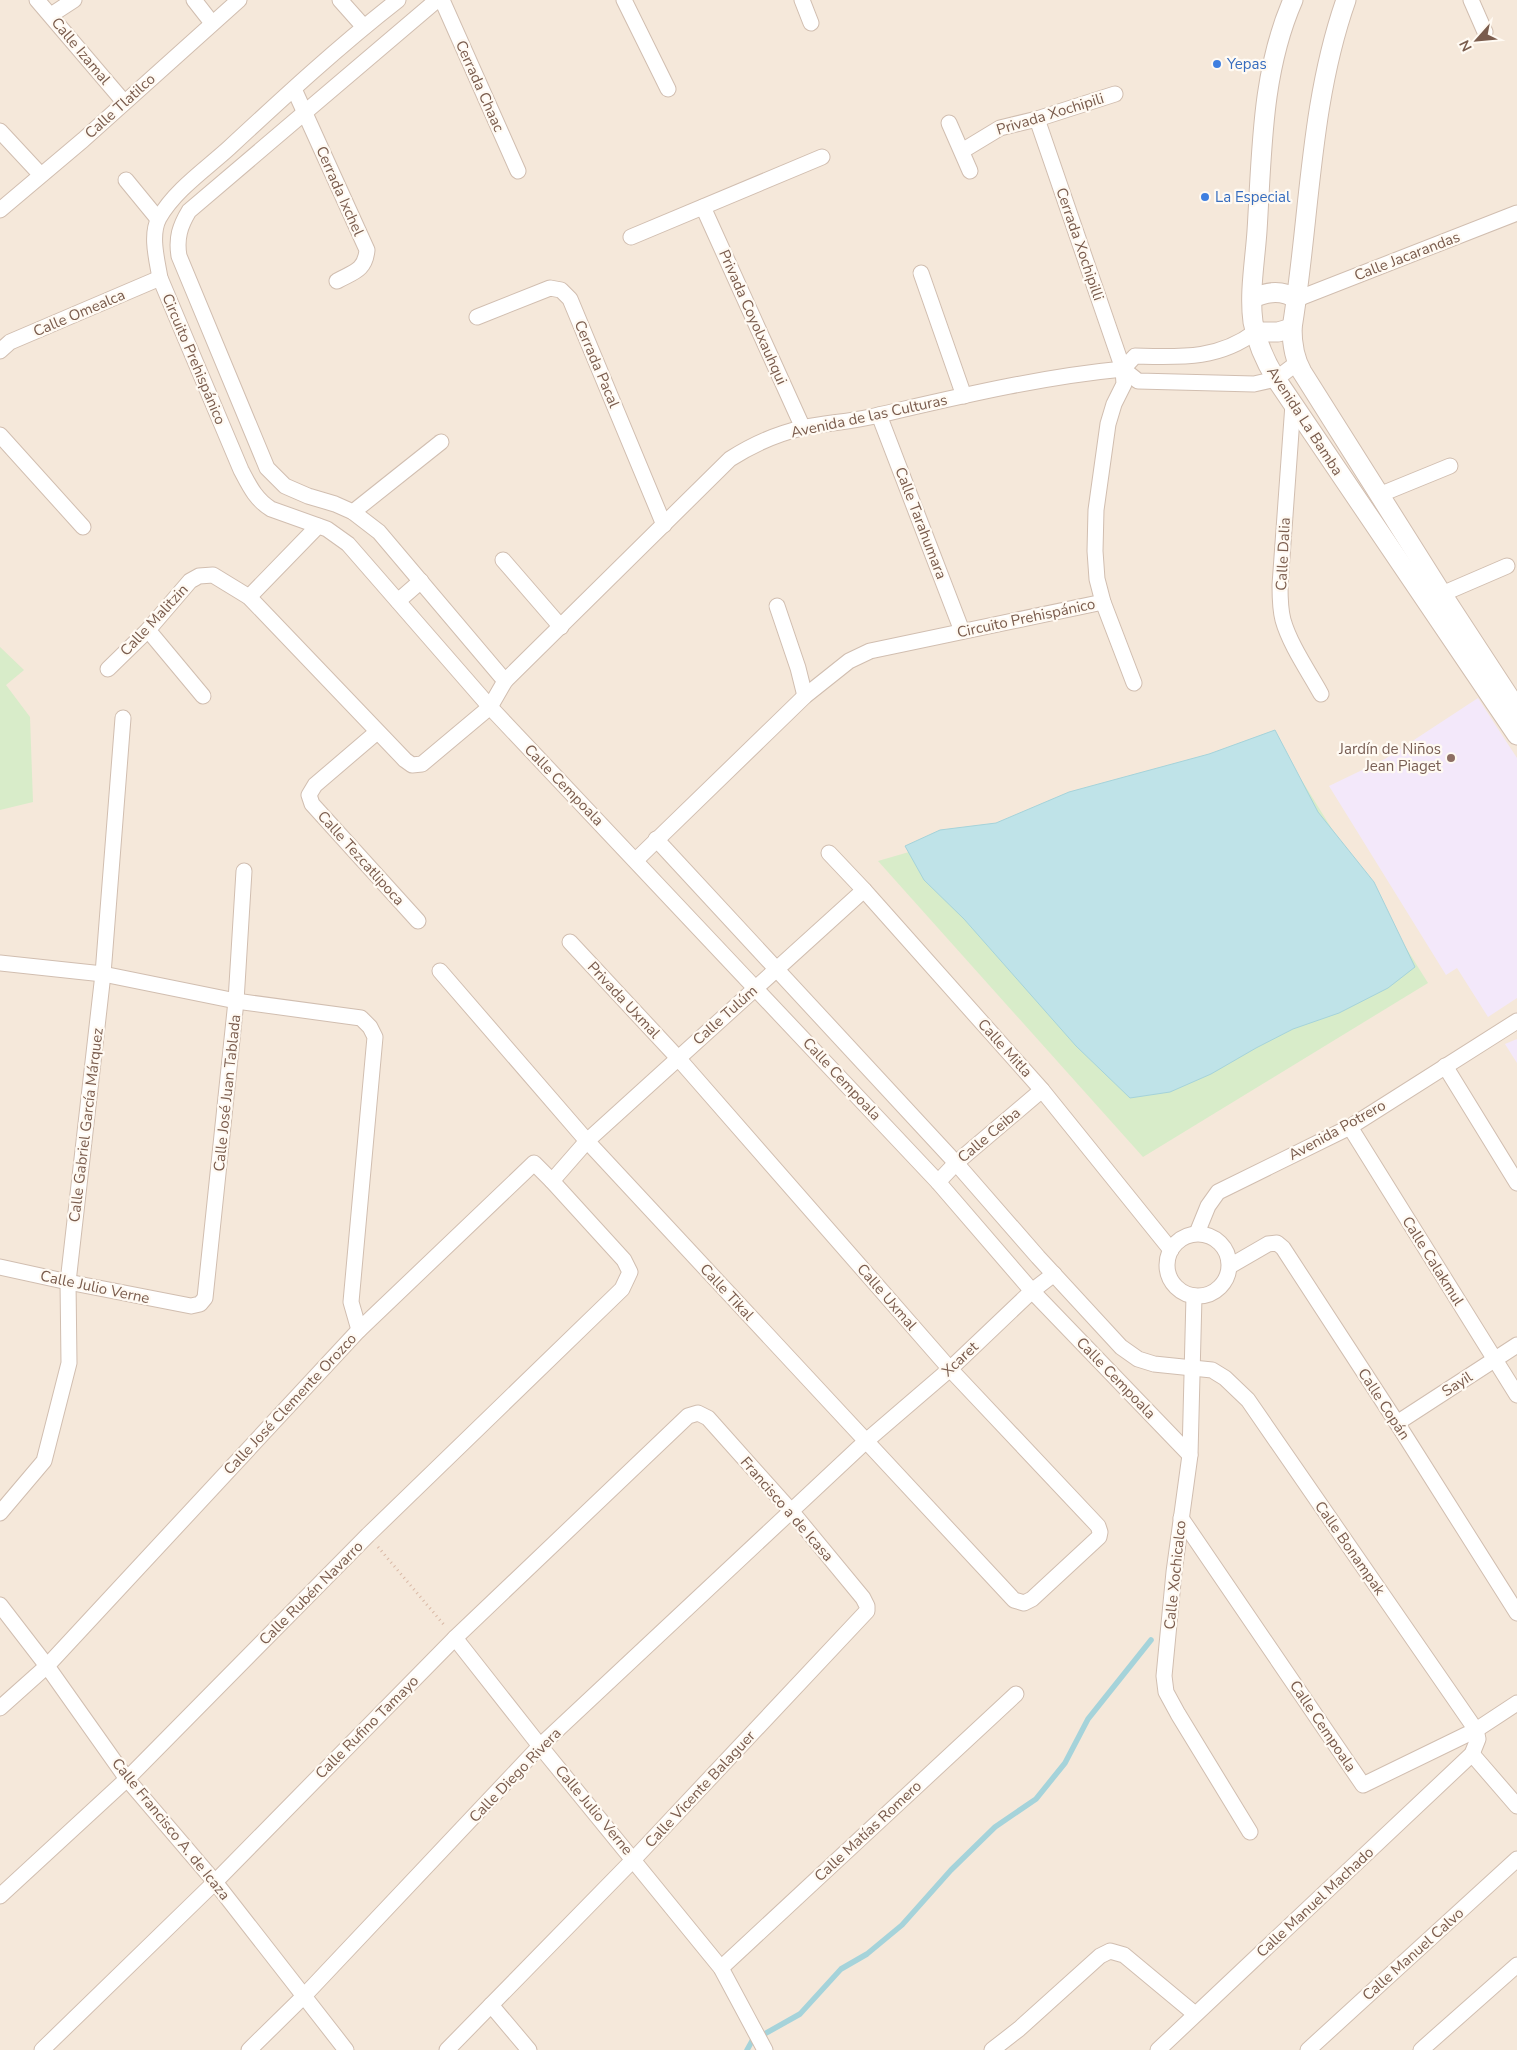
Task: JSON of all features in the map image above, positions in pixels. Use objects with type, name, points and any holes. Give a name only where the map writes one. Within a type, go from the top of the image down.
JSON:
[{"type":"street","name":"Calle Izamal","points":[[37,0],[124,102]]},
{"type":"street","points":[[51,15],[74,0]]},
{"type":"street","points":[[194,0],[212,23]]},
{"type":"street","name":"Calle Tlatilco","points":[[0,210],[40,174],[83,140],[239,0]]},
{"type":"street","points":[[340,0],[364,27]]},
{"type":"street","points":[[126,180],[158,219],[180,193],[364,27],[398,0]]},
{"type":"street","name":"Circuito Prehispánico","points":[[437,0],[189,211],[180,225],[178,247],[179,256],[266,468],[285,486],[353,512],[379,532],[505,681]]},
{"type":"street","name":"Cerrada Chaac","points":[[442,0],[518,171]]},
{"type":"street","points":[[624,0],[668,89]]},
{"type":"street","points":[[802,0],[811,23]]},
{"type":"street","name":"Avenida La Bamba","points":[[1293,0],[1274,54],[1266,95],[1253,298],[1255,332],[1261,351],[1276,378],[1517,735]]},
{"type":"street","name":"Avenida La Bamba","points":[[1346,0],[1334,35],[1323,79],[1292,328],[1297,363],[1379,495],[1517,709]]},
{"type":"street","points":[[1471,0],[1485,32]]},
{"type":"street","name":"Cerrada Ixchel","points":[[294,89],[367,250],[366,260],[362,268],[337,281]]},
{"type":"street","name":"Privada Xochipili","points":[[962,151],[1000,128],[1037,119],[1115,94]]},
{"type":"street","name":"Cerrada Xochipilli","points":[[1037,119],[1123,369]]},
{"type":"street","points":[[949,123],[970,171]]},
{"type":"street","points":[[0,131],[40,174]]},
{"type":"street","points":[[631,237],[822,157]]},
{"type":"street","name":"Privada Coyolxauhqui","points":[[703,207],[802,428]]},
{"type":"street","name":"Calle Jacarandas","points":[[1297,299],[1517,213]]},
{"type":"street","name":"Circuito Prehispánico","points":[[158,219],[155,234],[155,251],[160,278],[241,470],[257,498],[271,509],[318,526],[337,535],[348,544],[490,707]]},
{"type":"street","points":[[921,272],[964,396]]},
{"type":"street","name":"Calle Omealca","points":[[0,351],[10,342],[160,278]]},
{"type":"street","name":"Cerrada Pacal","points":[[477,317],[550,288],[561,290],[570,299],[664,525]]},
{"type":"street","points":[[1253,298],[1273,292],[1288,294],[1297,299]]},
{"type":"street","points":[[1255,332],[1278,332],[1292,328]]},
{"type":"street","name":"Avenida de las Culturas","points":[[377,732],[412,765],[422,764],[490,707],[505,681],[730,459],[765,440],[802,428],[878,415],[1089,372],[1123,369],[1135,356],[1185,357],[1213,352],[1233,347],[1255,332]]},
{"type":"street","points":[[1123,369],[1138,381],[1254,384],[1276,378],[1297,363]]},
{"type":"street","name":"Circuito Prehispánico","points":[[636,860],[805,696],[849,661],[870,650],[1103,602],[1097,580],[1095,530],[1109,418],[1124,384],[1123,369]]},
{"type":"street","points":[[209,396],[232,384]]},
{"type":"street","name":"Calle Dalia","points":[[1293,404],[1280,604],[1289,635],[1321,694]]},
{"type":"street","name":"Calle Tarahumara","points":[[878,415],[962,631]]},
{"type":"street","points":[[0,435],[83,527]]},
{"type":"street","points":[[353,512],[441,442]]},
{"type":"street","points":[[1379,495],[1450,466]]},
{"type":"street","points":[[318,526],[249,597],[377,732]]},
{"type":"street","points":[[503,560],[561,627]]},
{"type":"street","points":[[1442,594],[1507,566]]},
{"type":"street","name":"Calle Malitzin","points":[[108,668],[148,630],[190,581],[199,576],[213,575],[249,597]]},
{"type":"street","points":[[398,601],[420,581]]},
{"type":"street","points":[[1103,602],[1134,683]]},
{"type":"street","points":[[777,606],[798,668],[805,696]]},
{"type":"street","points":[[148,630],[203,696]]},
{"type":"street","name":"Calle Cempoala","points":[[490,707],[938,1182],[1032,1291],[1190,1455]]},
{"type":"street","name":"Calle Gabriel García Márquez","points":[[0,1513],[44,1461],[69,1363],[68,1282],[103,974],[123,718]]},
{"type":"street","name":"Calle Tezcatlipoca","points":[[377,732],[315,785],[309,795],[312,804],[418,921]]},
{"type":"street","name":"Calle Cempoala","points":[[656,839],[956,1163],[1121,1347],[1138,1359],[1154,1364],[1191,1368]]},
{"type":"street","name":"Calle Mitla","points":[[829,854],[864,890],[1042,1090],[1171,1250]]},
{"type":"street","name":"Calle José Juan Tablada","points":[[191,1306],[200,1304],[205,1298],[236,1001],[244,871]]},
{"type":"street","name":"Calle Tulúm","points":[[587,1141],[864,890]]},
{"type":"street","name":"Privada Uxmal","points":[[570,942],[678,1058]]},
{"type":"street","points":[[0,963],[103,974],[236,1001],[360,1018],[370,1027],[375,1037],[351,1302],[359,1330]]},
{"type":"street","name":"Calle Tikal","points":[[440,972],[587,1141],[865,1442],[1014,1600],[1024,1602]]},
{"type":"street","name":"Avenida Potrero","points":[[1197,1234],[1208,1206],[1218,1192],[1350,1127],[1517,1021]]},
{"type":"street","name":"Calle Uxmal","points":[[678,1058],[950,1369],[1098,1526],[1099,1537],[1032,1599],[1024,1602]]},
{"type":"street","points":[[1445,1066],[1517,1183]]},
{"type":"street","name":"Calle Ceiba","points":[[938,1182],[956,1163],[1042,1090]]},
{"type":"street","name":"Calle Calakmul","points":[[1350,1127],[1517,1395]]},
{"type":"street","points":[[552,1181],[587,1141]]},
{"type":"street","name":"Calle José Clemente Orozco","points":[[0,1708],[47,1666],[359,1330],[534,1164],[552,1181]]},
{"type":"street","name":"Calle Rubén Navarro","points":[[0,1896],[127,1779],[368,1535],[622,1289],[630,1272],[624,1260],[552,1181]]},
{"type":"street","points":[[1197,1234],[1204,1234],[1218,1240],[1227,1252],[1230,1266],[1227,1278],[1216,1291],[1206,1296],[1194,1296],[1178,1289],[1170,1279],[1167,1261],[1171,1250],[1185,1237],[1197,1234]]},
{"type":"street","name":"Calle Copán","points":[[1230,1266],[1268,1244],[1281,1245],[1397,1423],[1517,1613]]},
{"type":"street","name":"Calle Julio Verne","points":[[0,1267],[191,1306]]},
{"type":"street","name":"Xcaret","points":[[792,1512],[865,1442],[950,1369],[1032,1291],[1054,1274]]},
{"type":"street","name":"Calle Xochicalco","points":[[1194,1296],[1190,1455],[1181,1518],[1164,1676],[1166,1692],[1178,1714],[1250,1832]]},
{"type":"street","name":"Sayil","points":[[1397,1423],[1517,1345]]},
{"type":"street","name":"Calle Bonampak","points":[[1191,1368],[1212,1370],[1226,1378],[1248,1400],[1476,1730]]},
{"type":"street","name":"Francisco a de Icasa","points":[[698,1413],[708,1418],[792,1512],[863,1598],[867,1611]]},
{"type":"street","name":"Calle Rufino Tamayo","points":[[42,2050],[215,1882],[455,1638],[688,1416],[698,1413]]},
{"type":"street","name":"Calle Diego Rivera","points":[[249,2050],[303,1997],[540,1746],[792,1512]]},
{"type":"street","name":"Calle Cempoala","points":[[1181,1518],[1363,1785],[1476,1730]]},
{"type":"street","name":"Calle Francisco A. de Icaza","points":[[0,1605],[47,1666],[127,1779],[215,1882],[346,2050]]},
{"type":"street","name":"Calle Vicente Balaguer","points":[[447,2050],[634,1859],[863,1618],[867,1611]]},
{"type":"street","name":"Calle Julio Verne","points":[[455,1638],[540,1746],[721,1968],[765,2050]]},
{"type":"street","name":"Calle Matías Romero","points":[[721,1968],[1016,1694]]},
{"type":"street","points":[[1517,1704],[1476,1730],[1478,1739],[1472,1754],[1517,1806]]},
{"type":"street","name":"Calle Manuel Machado","points":[[1158,2050],[1472,1754]]},
{"type":"street","name":"Calle Manuel Calvo","points":[[1308,2050],[1517,1859]]},
{"type":"street","points":[[992,2050],[1019,2029],[1100,1956],[1110,1951],[1124,1955],[1195,2014]]},
{"type":"street","points":[[1421,2050],[1517,1965]]},
{"type":"street","points":[[491,2005],[529,2050]]},
{"type":"path","points":[[368,1535],[455,1638]]},
{"type":"shaded area","points":[[0,0],[1517,0],[1517,2050],[0,2050]]},
{"type":"shaded area","points":[[1478,698],[1517,758],[1517,998],[1488,1017],[1457,968],[1446,975],[1329,786],[1385,759]]},
{"type":"shaded area","points":[[1517,1039],[1517,1063],[1505,1044]]},
{"type":"green space","points":[[0,647],[24,670],[6,685],[30,717],[33,802],[0,810]]},
{"type":"green space","points":[[1279,744],[1428,983],[1143,1157],[878,861]]},
{"type":"water","points":[[1275,730],[1318,812],[1374,882],[1415,967],[1388,988],[1339,1013],[1293,1029],[1211,1074],[1170,1092],[1130,1098],[1076,1046],[964,919],[924,880],[905,846],[940,830],[996,823],[1069,792],[1209,754]]},
{"type":"waterway","points":[[747,2050],[752,2041],[800,2014],[841,1969],[867,1954],[902,1925],[951,1870],[995,1827],[1036,1799],[1065,1763],[1088,1719],[1151,1640]]},
{"type":"place","name":"Yepas","points":[[1217,64]]},
{"type":"place","name":"La Especial","points":[[1205,197]]},
{"type":"place","name":"Jardín de Niños Jean Piaget","points":[[1451,758]]}]
